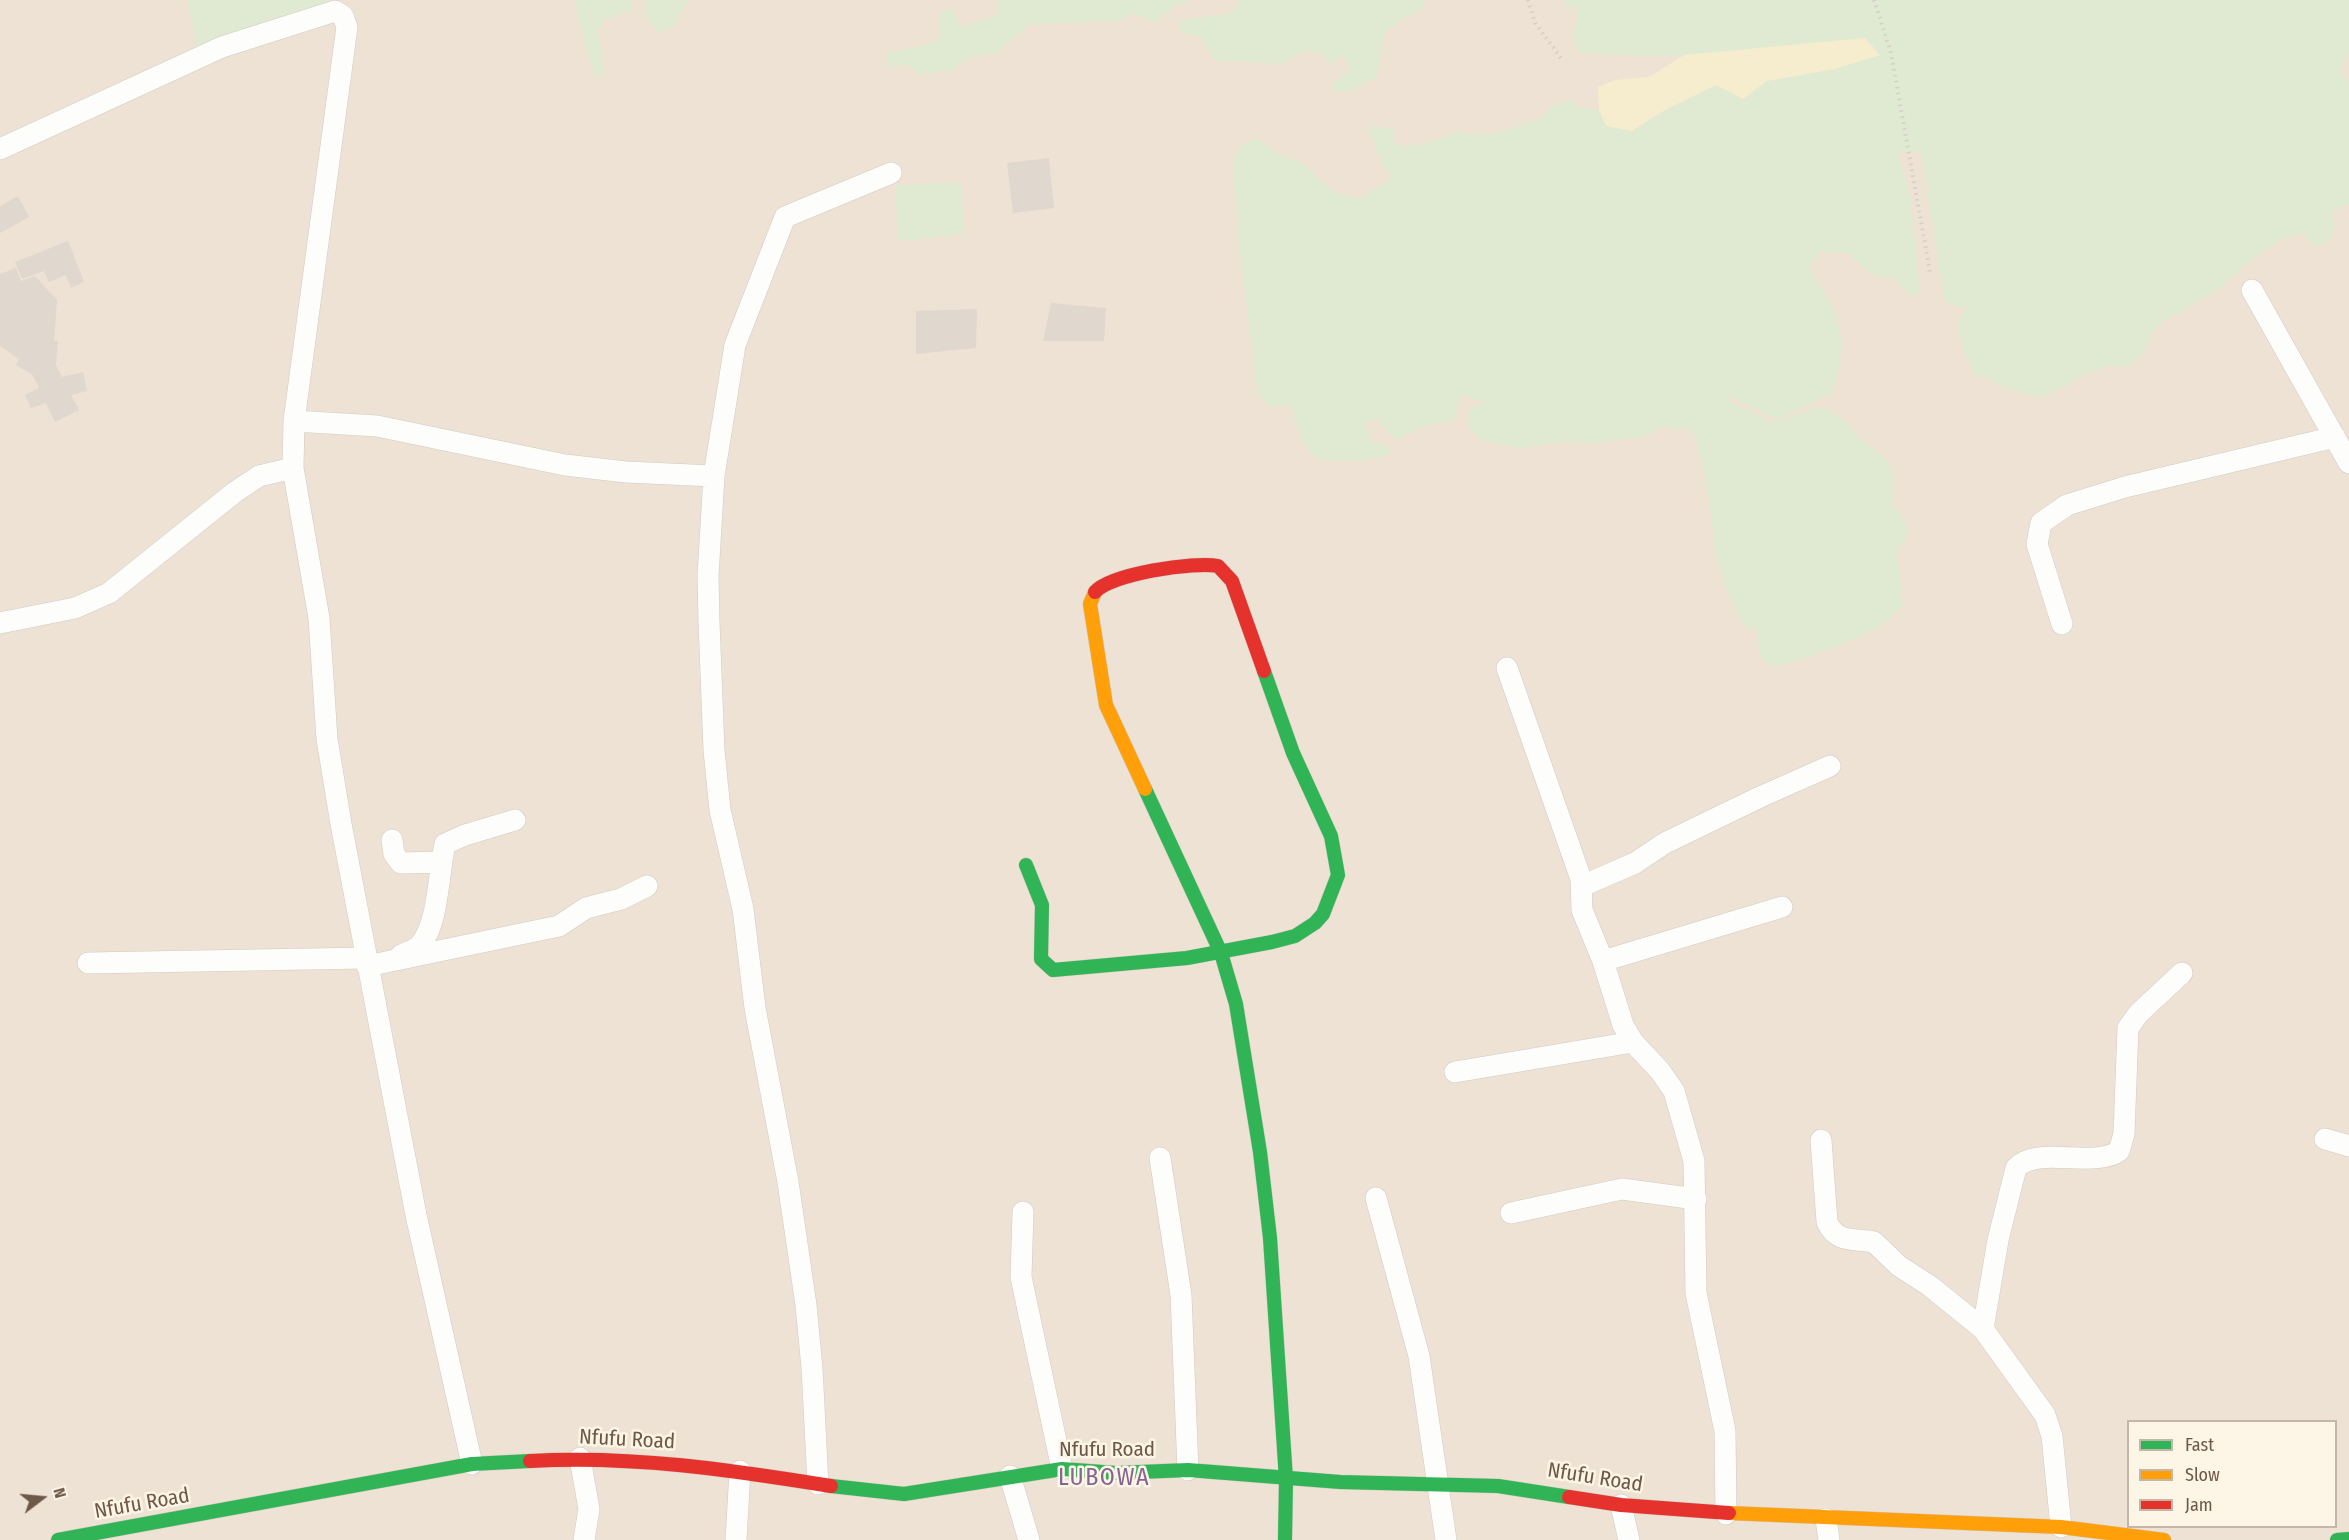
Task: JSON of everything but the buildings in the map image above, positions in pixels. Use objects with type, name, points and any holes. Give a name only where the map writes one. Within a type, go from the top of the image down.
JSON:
[{"type":"street","points":[[0,149],[222,47],[335,11],[339,12],[347,27],[294,421],[292,468],[319,618],[327,739],[373,962],[416,1215],[472,1464]]},
{"type":"street","points":[[818,1484],[806,1305],[788,1182],[755,1008],[743,909],[725,839],[717,784],[708,576],[714,476],[735,345],[785,217],[891,173]]},
{"type":"street","points":[[2252,290],[2349,462]]},
{"type":"street","points":[[294,421],[376,426],[575,466],[626,472],[714,476]]},
{"type":"street","points":[[2062,624],[2037,544],[2041,523],[2067,505],[2182,472],[2335,437]]},
{"type":"street","points":[[0,623],[75,608],[109,593],[235,492],[259,476],[292,468]]},
{"type":"street","points":[[1026,865],[1042,905],[1040,952],[1044,964],[1049,968],[1109,966],[1221,952],[1295,936],[1315,923],[1323,914],[1332,896],[1338,875],[1331,836],[1293,753],[1232,581],[1222,568],[1215,565],[1197,566],[1117,579],[1097,589],[1090,604],[1106,705],[1221,952],[1236,1004],[1268,1217],[1286,1479],[1285,1540]]},
{"type":"street","points":[[1507,668],[1582,886],[1582,910],[1603,961],[1623,1024],[1633,1042],[1660,1071],[1674,1091],[1694,1161],[1696,1293],[1725,1431],[1726,1514]]},
{"type":"street","points":[[1582,886],[1635,862],[1665,843],[1760,797],[1830,766]]},
{"type":"street","points":[[373,962],[417,947],[431,927],[440,862],[445,844],[465,835],[515,820]]},
{"type":"street","points":[[392,840],[394,854],[401,863],[440,862]]},
{"type":"street","points":[[88,963],[373,962],[559,926],[586,908],[621,899],[647,886]]},
{"type":"street","points":[[1603,961],[1782,907]]},
{"type":"street","points":[[1983,1329],[1998,1240],[2016,1168],[2027,1160],[2104,1158],[2119,1151],[2124,1134],[2128,1028],[2139,1013],[2182,974]]},
{"type":"street","points":[[1455,1072],[1633,1042]]},
{"type":"street","points":[[2325,1139],[2349,1146]]},
{"type":"street","points":[[1821,1140],[1827,1222],[1830,1230],[1838,1237],[1847,1240],[1874,1242],[1899,1266],[1930,1286],[1983,1329],[2005,1356],[2049,1423],[2061,1527]]},
{"type":"street","points":[[1160,1158],[1181,1295],[1188,1470]]},
{"type":"street","points":[[1511,1213],[1622,1189],[1696,1199]]},
{"type":"street","points":[[1376,1198],[1419,1356],[1446,1540]]},
{"type":"street","points":[[1023,1212],[1021,1277],[1062,1469]]},
{"type":"street","points":[[580,1458],[589,1509],[584,1540]]},
{"type":"street","name":"Nfufu Road","points":[[58,1540],[472,1464],[580,1458],[658,1461],[740,1471],[868,1492],[904,1494],[1062,1469],[1116,1473],[1188,1470],[1286,1479],[1436,1482],[1536,1489],[1621,1504],[1726,1514],[2061,1527],[2164,1540]]},
{"type":"street","points":[[736,1540],[740,1471]]},
{"type":"street","points":[[1010,1476],[1029,1540]]},
{"type":"street","points":[[1621,1504],[1629,1540]]},
{"type":"street","points":[[1826,1519],[1829,1540]]},
{"type":"street","points":[[2337,1540],[2349,1539]]},
{"type":"path","points":[[1528,0],[1535,23],[1561,58]]},
{"type":"path","points":[[1874,0],[1891,53],[1930,272]]},
{"type":"shaded area","points":[[0,0],[2349,0],[2349,1540],[0,1540]]},
{"type":"green space","points":[[187,0],[336,0],[307,18],[199,57]]},
{"type":"green space","points":[[574,0],[631,0],[633,10],[604,19],[598,33],[604,76],[594,76]]},
{"type":"green space","points":[[646,0],[688,0],[673,27],[657,33],[646,15]]},
{"type":"green space","points":[[998,0],[1192,0],[1175,7],[1155,23],[1134,14],[1117,21],[1031,24],[995,54],[972,56],[950,71],[919,75],[909,65],[886,66],[888,52],[910,49],[940,39],[940,14],[951,8],[961,27],[997,15]]},
{"type":"green space","points":[[1238,0],[1424,0],[1424,9],[1402,19],[1384,33],[1377,77],[1353,90],[1334,93],[1331,84],[1350,70],[1343,56],[1332,64],[1318,54],[1308,51],[1298,54],[1284,64],[1214,60],[1200,36],[1181,33],[1179,20],[1233,13]]},
{"type":"green space","points":[[1562,0],[2349,0],[2349,53],[2339,69],[2349,83],[2349,205],[2344,205],[2332,213],[2334,231],[2328,242],[2314,247],[2303,233],[2281,240],[2254,258],[2219,289],[2155,327],[2142,356],[2128,366],[2111,366],[2096,370],[2050,394],[2035,396],[2017,392],[1974,374],[1963,349],[1957,321],[1967,309],[1945,303],[1921,152],[1898,152],[1911,198],[1920,293],[1909,295],[1894,279],[1872,275],[1848,253],[1819,252],[1809,269],[1829,301],[1840,328],[1840,357],[1832,393],[1777,420],[1726,395],[1730,402],[1774,423],[1819,407],[1835,413],[1849,424],[1855,434],[1886,459],[1893,471],[1894,505],[1907,525],[1908,540],[1897,549],[1903,606],[1882,625],[1866,634],[1813,655],[1772,667],[1760,656],[1757,630],[1745,627],[1722,576],[1717,558],[1705,478],[1693,430],[1662,427],[1642,437],[1591,443],[1564,441],[1523,448],[1483,441],[1468,427],[1470,407],[1487,403],[1460,395],[1454,422],[1437,422],[1395,439],[1377,419],[1365,423],[1370,440],[1389,447],[1392,455],[1365,460],[1318,460],[1302,442],[1290,405],[1272,407],[1258,396],[1239,246],[1233,161],[1240,145],[1258,139],[1277,153],[1301,162],[1330,189],[1359,200],[1391,178],[1381,162],[1367,126],[1393,128],[1395,146],[1423,145],[1454,132],[1488,135],[1542,118],[1556,103],[1570,100],[1579,107],[1599,110],[1606,126],[1632,131],[1665,110],[1716,85],[1743,99],[1767,81],[1795,74],[1865,38],[1721,54],[1649,56],[1578,52],[1574,36],[1578,10],[1565,5]]},
{"type":"green space","points":[[961,182],[964,234],[898,241],[895,185]]},
{"type":"sand","points":[[1865,38],[1880,55],[1835,69],[1767,81],[1743,99],[1716,85],[1665,110],[1632,131],[1606,126],[1599,110],[1598,87],[1615,80],[1649,77],[1684,55]]},
{"type":"traffic: fast","points":[[1026,865],[1042,905],[1041,959],[1053,970],[1187,958],[1295,936],[1315,923],[1323,914],[1338,875],[1331,836],[1293,753],[1264,671]]},
{"type":"traffic: fast","points":[[1145,789],[1221,953],[1236,1004],[1260,1152],[1270,1238],[1286,1479],[1285,1540]]},
{"type":"traffic: fast","points":[[58,1540],[472,1464],[530,1461]]},
{"type":"traffic: fast","points":[[831,1486],[904,1494],[1062,1469],[1116,1473],[1188,1470],[1340,1482],[1498,1486],[1569,1497]]},
{"type":"traffic: fast","points":[[2337,1540],[2349,1539]]},
{"type":"traffic: slow","points":[[1095,592],[1090,604],[1106,705],[1145,789]]},
{"type":"traffic: slow","points":[[1729,1513],[2061,1527],[2164,1540]]},
{"type":"traffic: jam","points":[[1095,592],[1117,580],[1154,570],[1191,565],[1218,566],[1232,581],[1264,671]]},
{"type":"traffic: jam","points":[[530,1461],[606,1460],[681,1465],[831,1486]]},
{"type":"traffic: jam","points":[[1569,1497],[1621,1505],[1729,1513]]},
{"type":"district","name":"LUBOWA","points":[[1104,1478]]}]
